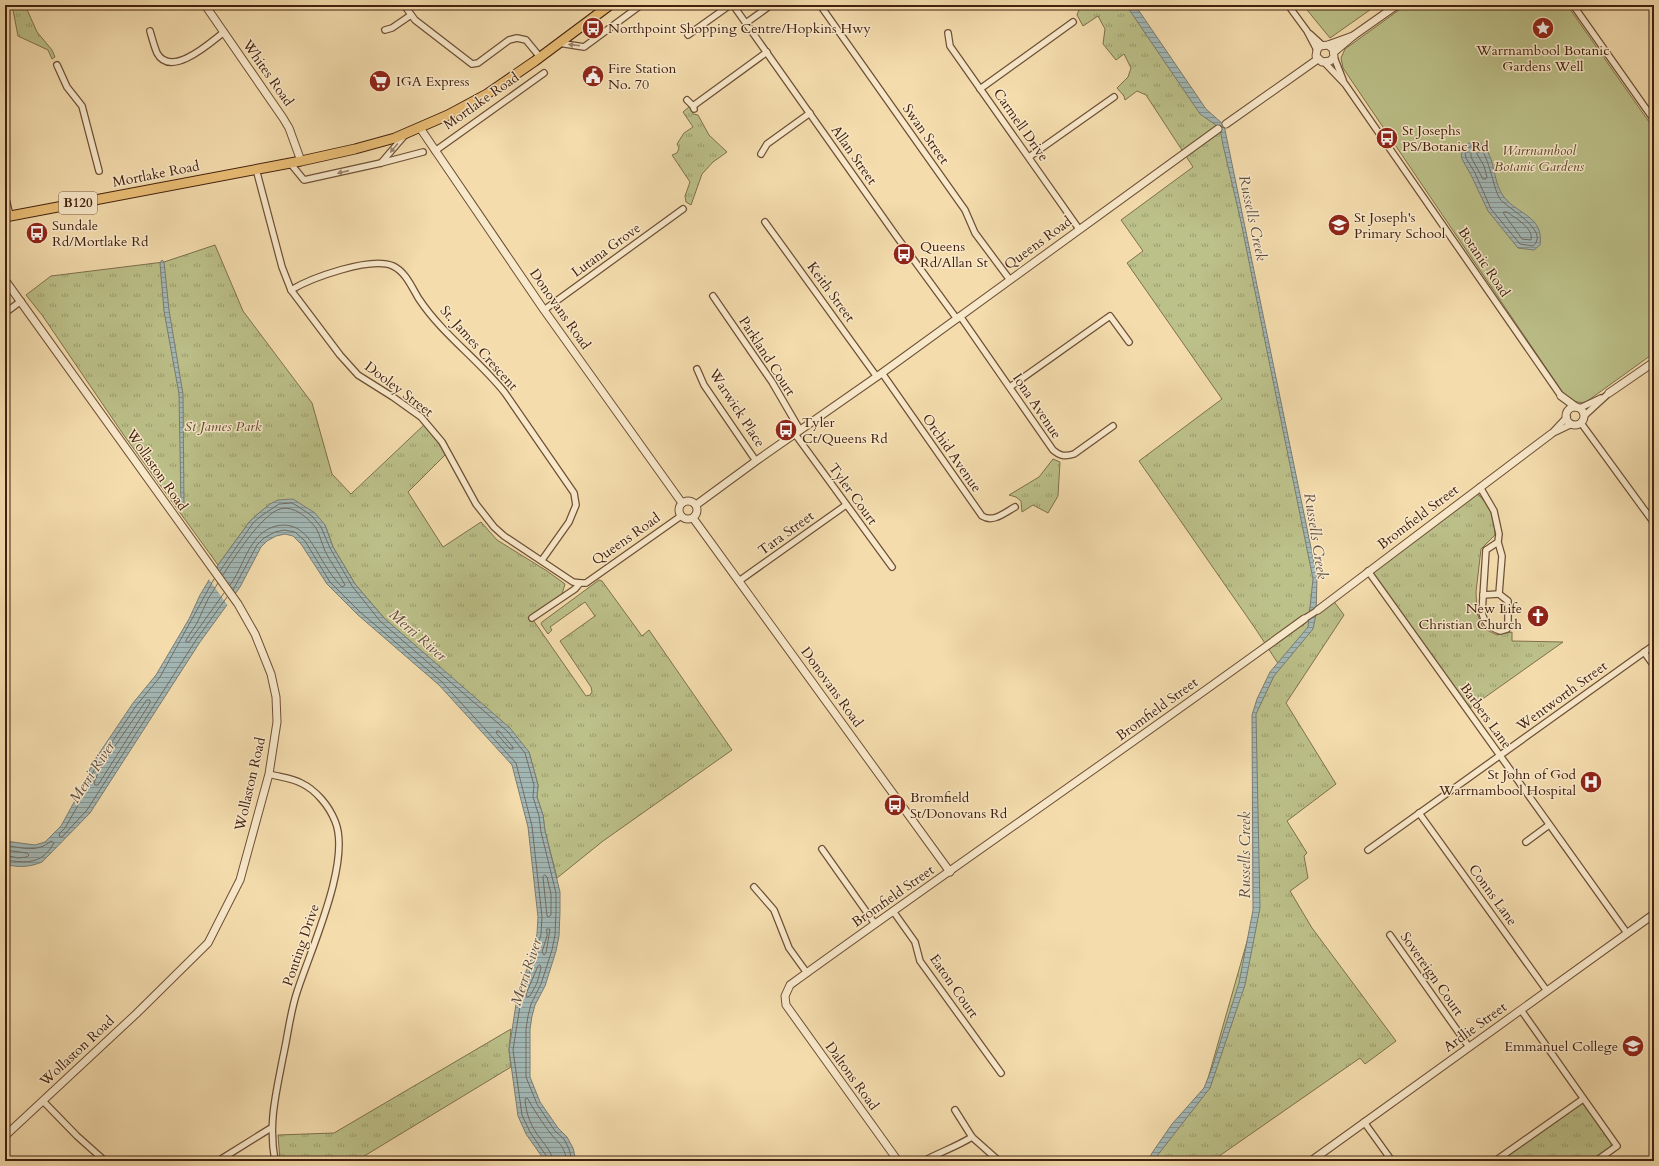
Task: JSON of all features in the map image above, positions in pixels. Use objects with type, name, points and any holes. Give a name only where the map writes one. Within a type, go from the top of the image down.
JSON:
[{"type":"main road","name":"Mortlake Road","points":[[7,216],[301,161],[373,144],[407,133],[448,115],[487,94],[610,5]]},
{"type":"street","name":"Whites Road","points":[[205,5],[283,118],[289,128],[301,161]]},
{"type":"street","points":[[404,5],[410,15],[472,64],[478,63],[509,40],[517,38],[526,40],[540,57]]},
{"type":"street","points":[[559,43],[584,47],[641,5]]},
{"type":"street","points":[[688,35],[730,5]]},
{"type":"street","name":"Allan Street","points":[[733,5],[897,237],[958,317]]},
{"type":"street","points":[[746,23],[771,5]]},
{"type":"street","name":"Swan Street","points":[[820,5],[965,210],[975,233],[1010,280]]},
{"type":"street","points":[[1288,5],[1307,31],[1322,47],[1334,54]]},
{"type":"street","points":[[1322,47],[1318,58],[1324,62],[1330,61],[1334,54],[1353,36],[1397,5]]},
{"type":"street","points":[[1573,5],[1654,120]]},
{"type":"street","points":[[385,30],[392,28],[410,15]]},
{"type":"street","points":[[980,89],[1073,22]]},
{"type":"street","points":[[150,31],[157,53],[168,61],[178,62],[190,57],[224,32]]},
{"type":"street","name":"Carmell Drive","points":[[948,33],[950,46],[1079,229]]},
{"type":"street","points":[[1322,47],[1353,36]]},
{"type":"street","points":[[687,100],[694,107],[767,52]]},
{"type":"street","name":"Botanic Road","points":[[1334,54],[1345,84]]},
{"type":"street","name":"Queens Road","points":[[696,505],[797,432],[880,375],[1079,229],[1318,58]]},
{"type":"street","name":"Botanic Road","points":[[1324,62],[1345,84],[1560,396],[1567,415]]},
{"type":"street","points":[[57,65],[67,86],[82,106],[99,171]]},
{"type":"street","name":"Mortlake Road","points":[[435,151],[544,73]]},
{"type":"street","points":[[1029,157],[1114,97]]},
{"type":"street","points":[[761,154],[767,144],[810,113]]},
{"type":"street","name":"Donovans Road","points":[[420,128],[544,310],[682,503]]},
{"type":"street","name":"Mortlake Road","points":[[381,163],[407,133]]},
{"type":"street","points":[[290,163],[304,180],[423,152]]},
{"type":"street","name":"Dooley Street","points":[[256,169],[282,267],[291,290],[340,355],[358,375],[421,417],[442,442],[476,504],[494,527],[504,536],[573,582],[586,583]]},
{"type":"street","points":[[5,195],[7,216]]},
{"type":"street","name":"Lutana Grove","points":[[544,310],[683,209]]},
{"type":"street","name":"Keith Street","points":[[765,222],[880,375]]},
{"type":"street","name":"St. James Crescent","points":[[291,290],[299,285],[334,271],[357,267],[380,264],[392,266],[403,274],[420,300],[445,330],[488,373],[505,393],[574,494],[576,505],[569,522],[542,560]]},
{"type":"street","name":"Wollaston Road","points":[[5,280],[238,604],[255,634],[271,674],[276,698],[277,722],[269,774],[240,880],[208,943],[136,1014],[5,1136]]},
{"type":"street","name":"Parkland Court","points":[[713,296],[772,382],[797,432]]},
{"type":"street","points":[[5,313],[21,301]]},
{"type":"street","points":[[1010,387],[1110,316],[1129,342]]},
{"type":"street","name":"Iona Avenue","points":[[958,317],[1010,387],[1053,450],[1059,455],[1066,456],[1074,454],[1113,426]]},
{"type":"street","points":[[1581,423],[1584,416],[1609,394],[1654,362]]},
{"type":"street","name":"Warwick Place","points":[[697,369],[704,385],[756,461]]},
{"type":"street","name":"Orchid Avenue","points":[[880,375],[982,516],[987,519],[994,518],[1015,507]]},
{"type":"street","points":[[1581,423],[1572,424],[1567,415],[1571,408],[1578,407],[1609,394]]},
{"type":"street","name":"Botanic Road","points":[[1560,396],[1578,407]]},
{"type":"street","points":[[1578,407],[1583,411],[1584,416]]},
{"type":"street","name":"Bromfield Street","points":[[1551,434],[1567,415]]},
{"type":"street","points":[[1581,423],[1654,523]]},
{"type":"street","name":"Bromfield Street","points":[[786,1005],[784,996],[790,985],[1132,744],[1318,610],[1551,434],[1572,424]]},
{"type":"street","name":"Tyler Court","points":[[797,432],[846,505],[892,567]]},
{"type":"street","points":[[1480,487],[1494,511],[1499,534],[1498,542],[1502,556],[1499,594]]},
{"type":"street","points":[[689,500],[696,505],[697,512],[694,518],[686,519],[681,516],[679,509],[682,503],[689,500]]},
{"type":"street","name":"Tara Street","points":[[739,581],[846,505]]},
{"type":"street","name":"Queens Road","points":[[586,583],[681,516]]},
{"type":"street","name":"Donovans Road","points":[[694,518],[950,872]]},
{"type":"street","points":[[1483,595],[1499,594],[1508,601],[1507,629],[1500,631],[1491,628],[1484,622],[1482,613],[1483,595],[1486,550],[1498,542]]},
{"type":"street","name":"Barbers Lane","points":[[1368,571],[1627,933]]},
{"type":"street","points":[[532,618],[575,589],[580,583]]},
{"type":"street","name":"Wentworth Street","points":[[1368,850],[1654,645]]},
{"type":"street","points":[[1644,652],[1654,666]]},
{"type":"street","name":"Ponting Drive","points":[[269,774],[301,783],[317,794],[335,821],[339,840],[337,864],[327,907],[297,992],[274,1101],[271,1128],[275,1161]]},
{"type":"street","name":"Conns Lane","points":[[1420,813],[1547,991]]},
{"type":"street","points":[[1526,842],[1550,825]]},
{"type":"street","points":[[822,849],[875,924]]},
{"type":"street","points":[[754,887],[774,910],[789,948],[807,973]]},
{"type":"street","name":"Eaton Court","points":[[893,911],[915,942],[920,961],[1001,1073]]},
{"type":"street","name":"Ardlie Street","points":[[1310,1161],[1654,914]]},
{"type":"street","name":"Sovereign Court","points":[[1390,935],[1469,1047]]},
{"type":"street","name":"Daltons Road","points":[[786,1005],[898,1161]]},
{"type":"street","points":[[1521,1010],[1617,1146],[1596,1161]]},
{"type":"street","points":[[1495,1161],[1583,1099]]},
{"type":"street","points":[[43,1100],[77,1136],[105,1161]]},
{"type":"street","points":[[955,1110],[972,1137],[999,1161]]},
{"type":"street","points":[[1364,1122],[1392,1161]]},
{"type":"street","points":[[218,1161],[271,1128]]},
{"type":"street","points":[[924,1161],[938,1153],[955,1147],[972,1137]]},
{"type":"green space","points":[[12,5],[25,5],[37,32],[52,50],[55,57],[52,59],[48,50],[18,36]]},
{"type":"green space","points":[[1081,5],[1132,5],[1203,111],[1222,127],[1315,579],[1309,615],[1332,599],[1344,615],[1286,703],[1336,784],[1287,821],[1307,853],[1304,856],[1308,878],[1290,891],[1312,928],[1396,1041],[1365,1064],[1360,1058],[1212,1161],[1150,1161],[1205,1089],[1256,910],[1254,716],[1279,665],[1139,461],[1222,399],[1127,263],[1143,251],[1121,220],[1193,167],[1146,95],[1137,91],[1125,100],[1124,96],[1117,88],[1128,77],[1131,68],[1124,54],[1116,60],[1103,44],[1105,29],[1098,16],[1083,26],[1077,15]]},
{"type":"green space","points":[[1303,5],[1377,5],[1330,38]]},
{"type":"green space","name":"Warrnambool Botanic Gardens","points":[[1406,5],[1567,5],[1654,129],[1654,353],[1586,402],[1576,402],[1563,393],[1343,68],[1341,58],[1345,49]]},
{"type":"green space","points":[[690,106],[693,114],[698,115],[709,135],[727,152],[713,162],[702,174],[691,205],[686,202],[685,196],[690,182],[672,155],[677,153],[679,148],[677,144],[684,133],[693,127],[683,112]]},
{"type":"green space","name":"St James Park","points":[[215,245],[243,311],[312,403],[332,474],[351,494],[426,423],[448,452],[408,492],[443,547],[481,522],[497,540],[565,584],[562,594],[531,617],[586,696],[590,695],[592,692],[591,687],[560,641],[595,616],[585,602],[550,627],[552,630],[548,634],[541,624],[599,580],[602,581],[642,636],[649,630],[732,750],[603,841],[557,878],[545,831],[543,815],[537,797],[538,785],[529,752],[384,618],[355,584],[333,547],[325,525],[270,504],[250,521],[218,565],[123,434],[42,315],[26,295],[51,276],[164,262]]},
{"type":"green space","points":[[1053,459],[1060,462],[1058,496],[1048,513],[1033,505],[1022,512],[1021,501],[1016,497],[1009,495],[1039,477]]},
{"type":"green space","points":[[1475,490],[1494,517],[1495,535],[1481,549],[1476,592],[1477,613],[1483,628],[1497,635],[1512,632],[1512,641],[1563,642],[1467,710],[1368,571]]},
{"type":"green space","points":[[511,1029],[509,1050],[511,1067],[356,1161],[280,1161],[278,1135],[334,1133]]},
{"type":"green space","points":[[1583,1099],[1617,1146],[1596,1161],[1495,1161]]},
{"type":"water","points":[[1126,5],[1135,5],[1206,109],[1224,125],[1317,577],[1316,615],[1313,629],[1274,676],[1256,714],[1260,908],[1245,985],[1210,1088],[1154,1161],[1148,1161],[1152,1153],[1172,1124],[1204,1088],[1212,1068],[1239,983],[1253,910],[1252,715],[1257,699],[1270,672],[1308,627],[1313,579],[1241,222],[1220,128],[1200,114]]},
{"type":"water","points":[[1478,141],[1484,146],[1488,153],[1497,183],[1504,197],[1529,217],[1538,228],[1540,245],[1534,250],[1518,248],[1488,211],[1462,159],[1461,151],[1469,143]]},
{"type":"water","points":[[162,260],[164,262],[169,310],[183,394],[184,509],[181,506],[179,394],[164,311],[160,263]]},
{"type":"water","name":"Merri River","points":[[293,499],[315,513],[325,525],[333,547],[355,584],[384,618],[510,728],[529,752],[538,785],[537,797],[543,815],[545,831],[560,892],[559,936],[556,951],[545,986],[535,1005],[532,1016],[530,1029],[530,1077],[540,1102],[558,1128],[567,1137],[573,1148],[576,1161],[545,1161],[526,1134],[518,1116],[509,1050],[518,991],[532,957],[537,934],[538,917],[528,827],[512,765],[439,685],[358,615],[327,584],[301,544],[293,536],[285,534],[276,536],[267,541],[261,547],[240,587],[200,642],[90,813],[42,862],[24,866],[5,864],[5,841],[35,845],[45,842],[61,826],[84,784],[92,764],[133,703],[156,675],[189,619],[200,595],[218,565],[250,521],[259,513],[270,504],[278,500]]},
{"type":"pier","points":[[215,567],[236,596],[228,606],[208,578]]},
{"type":"place","name":"Northpoint Shopping Centre/Hopkins Hwy","points":[[593,28]]},
{"type":"place","name":"Warrnambool Botanic Gardens Well","points":[[1543,28]]},
{"type":"place","name":"Fire Station No. 70","points":[[593,76]]},
{"type":"place","name":"IGA Express","points":[[380,81]]},
{"type":"place","name":"St Josephs PS/Botanic Rd","points":[[1387,138]]},
{"type":"place","name":"St Joseph's Primary School","points":[[1339,225]]},
{"type":"place","name":"Sundale Rd/Mortlake Rd","points":[[37,233]]},
{"type":"place","name":"Queens Rd/Allan St","points":[[904,254]]},
{"type":"place","name":"Tyler Ct/Queens Rd","points":[[786,430]]},
{"type":"place","name":"New Life Christian Church","points":[[1538,616]]},
{"type":"place","name":"St John of God Warrnambool Hospital","points":[[1591,782]]},
{"type":"place","name":"Bromfield St/Donovans Rd","points":[[895,805]]},
{"type":"place","name":"Emmanuel College","points":[[1633,1046]]},
{"type":"water label","name":"Russells Creek","points":[[1253,218]]},
{"type":"water label","name":"Russells Creek","points":[[1316,536]]},
{"type":"water label","name":"Russells Creek","points":[[1245,855]]}]
